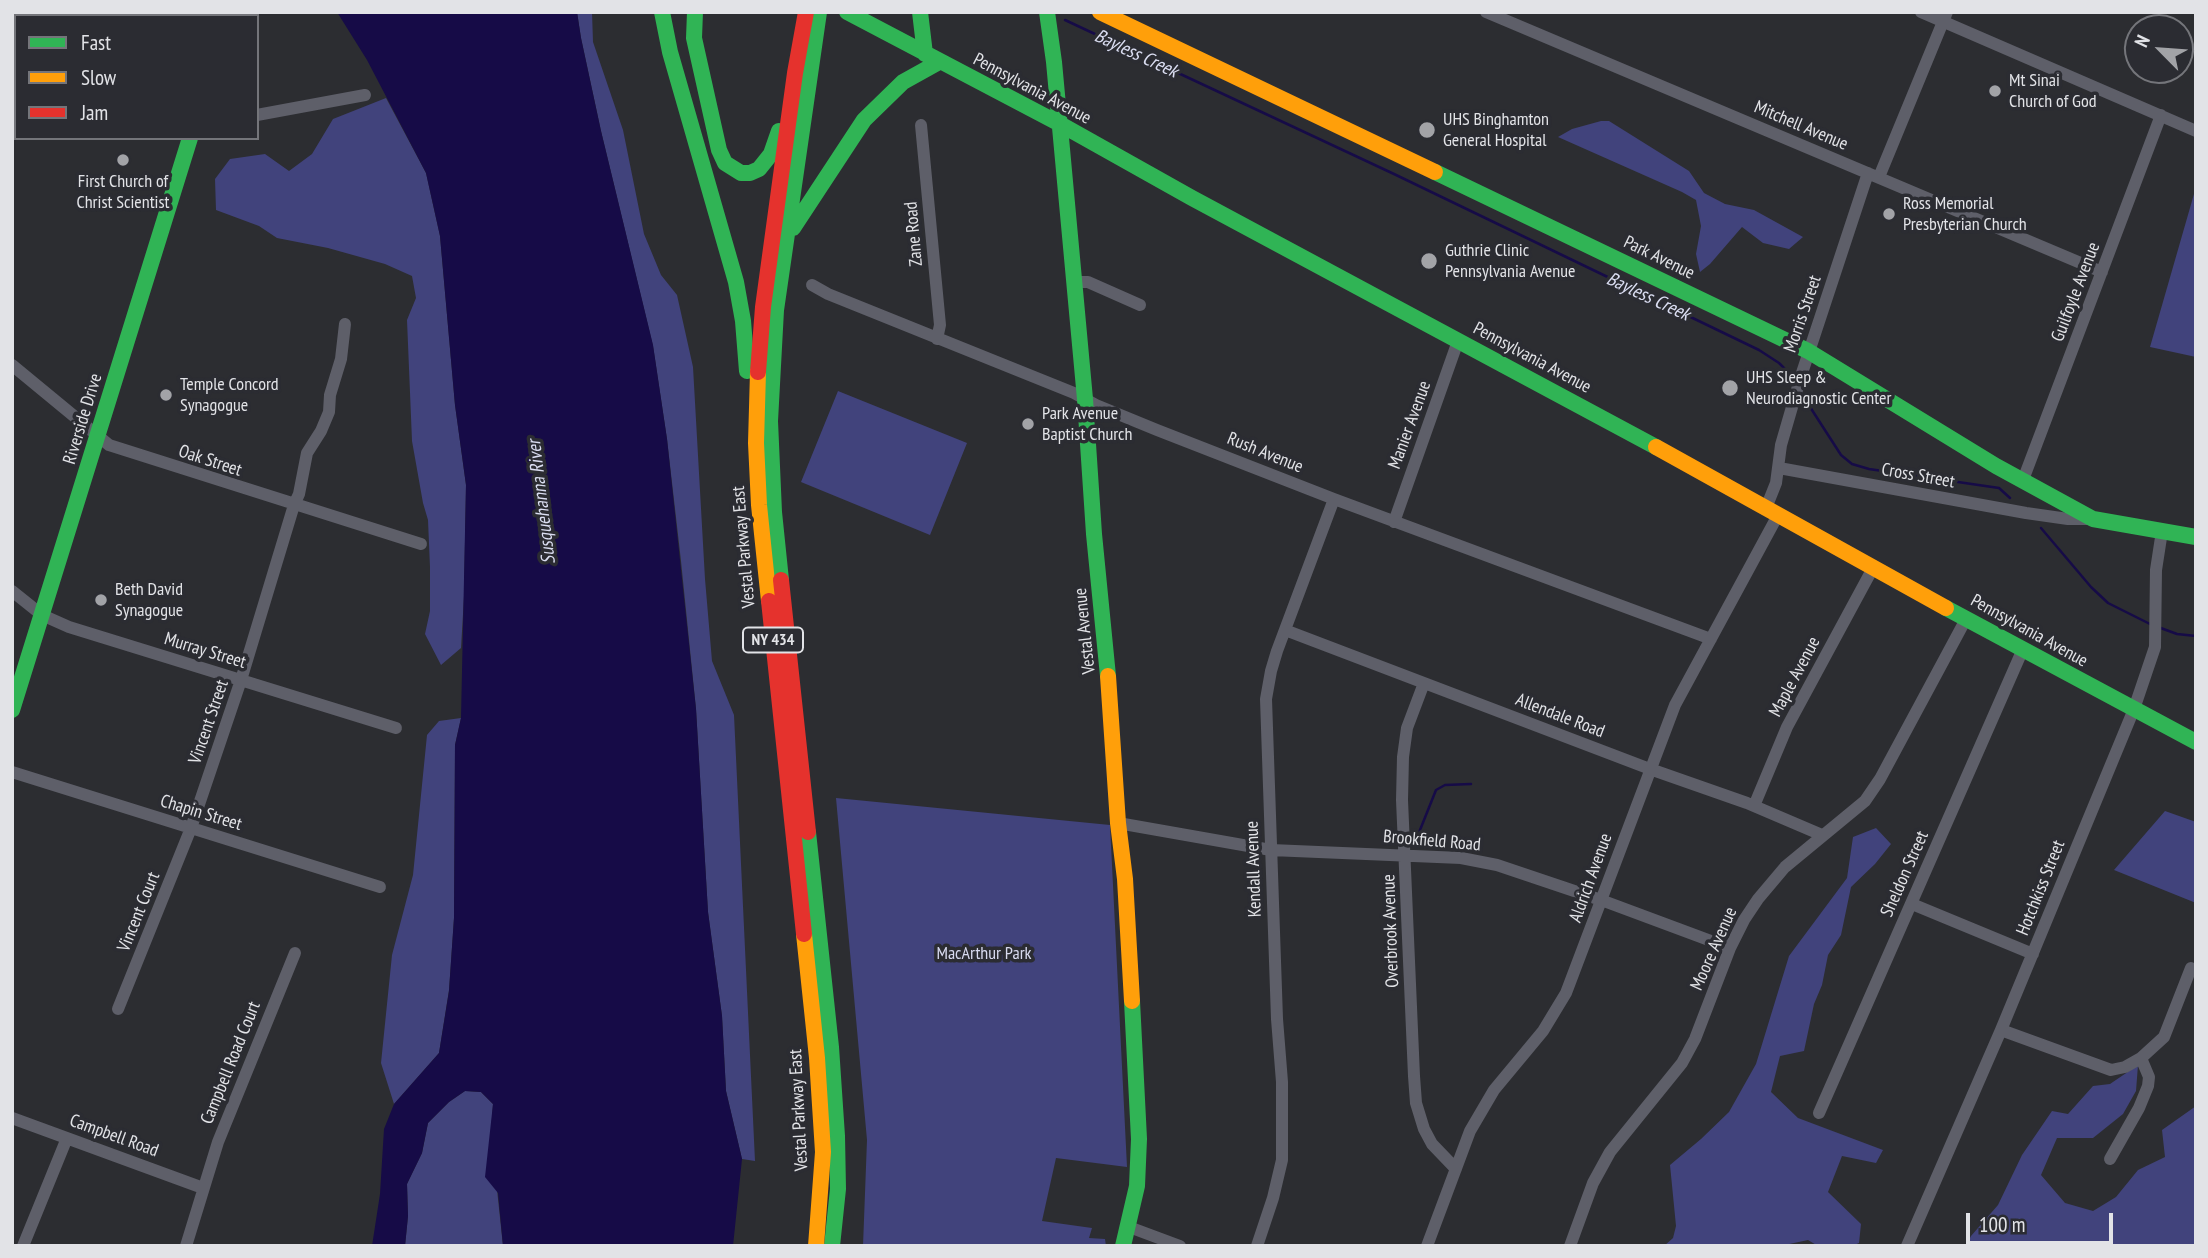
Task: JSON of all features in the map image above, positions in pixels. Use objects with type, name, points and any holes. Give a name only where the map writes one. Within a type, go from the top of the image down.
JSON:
[{"type":"main road","points":[[662,12],[673,62],[736,282],[746,354],[748,436],[756,443]]},
{"type":"main road","points":[[695,12],[694,38],[719,150],[723,160],[732,169],[750,173],[766,162],[776,141],[795,73]]},
{"type":"main road","name":"Vestal Parkway East","points":[[806,12],[763,307],[757,379],[756,443],[760,522],[817,1058],[823,1152],[816,1246]]},
{"type":"main road","name":"Vestal Parkway East","points":[[819,12],[782,266],[771,377],[771,468],[832,1059],[838,1189],[831,1246]]},
{"type":"main road","points":[[782,266],[791,233],[839,154],[864,120],[888,95],[932,58],[920,12]]},
{"type":"main road","name":"Vestal Avenue","points":[[1047,12],[1085,399],[1118,823],[1125,878],[1139,1139],[1137,1186],[1123,1246]]},
{"type":"main road","name":"Park Avenue","points":[[1100,12],[1808,351],[1996,466],[2093,519],[2196,537]]},
{"type":"main road","name":"Pennsylvania Avenue","points":[[851,15],[1060,124],[2196,743]]},
{"type":"main road","name":"Riverside Drive","points":[[12,710],[189,140]]},
{"type":"street","name":"Mitchell Avenue","points":[[1486,12],[2102,272]]},
{"type":"street","points":[[1921,12],[1945,17],[2196,131]]},
{"type":"street","name":"Morris Street","points":[[1779,468],[1781,445],[1808,351],[1874,175],[1945,17]]},
{"type":"street","points":[[259,115],[365,94]]},
{"type":"street","name":"Guilfoyle Avenue","points":[[2024,480],[2161,115]]},
{"type":"street","name":"Zane Road","points":[[921,125],[940,324],[937,339]]},
{"type":"street","points":[[1074,282],[1088,282],[1140,305]]},
{"type":"street","name":"Rush Avenue","points":[[812,285],[937,339],[1334,499],[1711,639]]},
{"type":"street","name":"Vincent Street","points":[[191,828],[299,494],[307,453],[321,431],[328,412],[330,395],[341,359],[345,324]]},
{"type":"street","name":"Manier Avenue","points":[[1394,522],[1458,341]]},
{"type":"street","name":"Oak Street","points":[[12,365],[108,445],[421,544]]},
{"type":"street","points":[[1772,511],[1779,468]]},
{"type":"street","name":"Cross Street","points":[[1779,468],[2026,513],[2068,519],[2093,519]]},
{"type":"street","name":"Kendall Avenue","points":[[1257,1246],[1276,1189],[1282,1160],[1282,1082],[1276,1019],[1266,699],[1271,671],[1334,499]]},
{"type":"street","name":"Aldrich Avenue","points":[[1427,1246],[1470,1131],[1494,1090],[1543,1031],[1566,993],[1675,705],[1711,639],[1772,511]]},
{"type":"street","name":"Hotchkiss Street","points":[[1907,1246],[2001,1030],[2133,709],[2155,647],[2156,570],[2162,531]]},
{"type":"street","name":"Maple Avenue","points":[[1754,806],[1787,727],[1873,568]]},
{"type":"street","name":"Murray Street","points":[[12,591],[43,615],[69,627],[396,728]]},
{"type":"street","name":"Moore Avenue","points":[[1570,1246],[1593,1183],[1610,1152],[1682,1063],[1744,920],[1786,867],[1865,801],[1880,779],[1966,619]]},
{"type":"street","name":"Allendale Road","points":[[1285,630],[1754,806],[1822,835]]},
{"type":"street","name":"Sheldon Street","points":[[1819,1113],[2023,649]]},
{"type":"street","name":"Overbrook Avenue","points":[[1424,683],[1407,728],[1402,800],[1416,1103],[1432,1144],[1456,1169]]},
{"type":"street","name":"Chapin Street","points":[[12,772],[380,887]]},
{"type":"street","name":"Brookfield Road","points":[[1118,823],[1271,850],[1461,858],[1497,865],[1730,948]]},
{"type":"street","name":"Vincent Court","points":[[118,1009],[191,828]]},
{"type":"street","points":[[1912,904],[2032,954]]},
{"type":"street","name":"Campbell Road Court","points":[[186,1246],[218,1142],[295,953]]},
{"type":"street","points":[[2001,1030],[2111,1070],[2125,1067],[2141,1058],[2164,1037],[2191,968]]},
{"type":"street","points":[[2110,1159],[2139,1108],[2148,1086],[2149,1077],[2141,1058]]},
{"type":"street","name":"Campbell Road","points":[[12,1118],[203,1188]]},
{"type":"street","points":[[23,1246],[67,1138]]},
{"type":"street","points":[[1129,1227],[1180,1246]]},
{"type":"green space","points":[[577,12],[592,12],[593,42],[623,130],[644,234],[661,275],[677,295],[693,367],[712,661],[734,715],[755,1161],[742,1159],[726,1091],[722,1016],[708,912],[696,709],[667,439],[653,346],[601,131]]},
{"type":"green space","points":[[386,98],[426,173],[440,236],[455,405],[466,485],[461,648],[441,665],[425,634],[430,611],[430,567],[428,520],[412,441],[407,320],[416,298],[412,276],[385,264],[328,248],[277,238],[259,226],[216,210],[215,179],[230,159],[265,154],[289,171],[312,154],[333,119]]},
{"type":"green space","points":[[1609,121],[1689,171],[1704,193],[1725,204],[1754,210],[1803,237],[1789,249],[1763,243],[1742,227],[1700,272],[1696,254],[1701,226],[1696,200],[1558,137],[1572,129]]},
{"type":"green space","points":[[2196,187],[2196,357],[2150,347]]},
{"type":"green space","points":[[838,391],[967,443],[930,535],[801,482]]},
{"type":"green space","points":[[461,718],[455,745],[454,918],[449,990],[439,1053],[394,1104],[381,1063],[392,955],[413,875],[427,735],[439,721]]},
{"type":"green space","name":"MacArthur Park","points":[[836,798],[1110,825],[1127,1167],[1056,1158],[1042,1221],[1092,1228],[1089,1238],[1105,1239],[1106,1246],[863,1246],[867,1140]]},
{"type":"green space","points":[[2165,811],[2196,822],[2196,903],[2114,870]]},
{"type":"green space","points":[[1876,828],[1891,844],[1851,887],[1841,935],[1828,955],[1804,1051],[1780,1056],[1771,1092],[1798,1118],[1883,1150],[1876,1163],[1842,1156],[1828,1192],[1861,1224],[1859,1243],[1852,1246],[1818,1246],[1808,1240],[1780,1246],[1664,1246],[1673,1238],[1676,1226],[1670,1165],[1729,1112],[1756,1064],[1789,956],[1847,878],[1853,837]]},
{"type":"green space","points":[[2138,1065],[2136,1091],[2123,1114],[2093,1138],[2057,1138],[2041,1175],[2065,1203],[2093,1211],[2116,1197],[2138,1170],[2165,1157],[2162,1130],[2196,1106],[2196,1246],[1966,1246],[1971,1236],[1998,1205],[2022,1155],[2052,1111],[2068,1114],[2093,1086],[2110,1084]]},
{"type":"green space","points":[[465,1091],[481,1092],[493,1104],[491,1133],[503,1246],[405,1246],[407,1184],[422,1153],[428,1123],[449,1102]]},
{"type":"water","name":"Susquehanna River","points":[[337,12],[577,12],[601,131],[653,345],[667,439],[696,709],[708,912],[722,1016],[726,1091],[742,1159],[733,1246],[503,1246],[498,1193],[485,1177],[493,1104],[481,1092],[465,1091],[449,1102],[428,1123],[422,1153],[407,1184],[405,1246],[372,1246],[380,1194],[384,1129],[394,1104],[439,1053],[449,991],[454,918],[455,745],[461,718],[466,485],[455,405],[440,236],[426,173],[367,60]]},
{"type":"waterway","name":"Bayless Creek","points":[[1065,20],[1394,174],[1759,350],[1779,363],[1794,381]]},
{"type":"waterway","name":"Bayless Creek","points":[[1801,393],[1841,455],[1852,464],[1869,469],[1999,488],[2010,498]]},
{"type":"waterway","name":"Bayless Creek","points":[[2041,528],[2108,603],[2152,625]]},
{"type":"waterway","name":"Bayless Creek","points":[[2158,627],[2177,634],[2196,636]]},
{"type":"waterway","points":[[1418,835],[1436,790],[1445,785],[1471,784]]},
{"type":"traffic: fast","points":[[662,12],[670,52],[736,282],[743,321],[747,371]]},
{"type":"traffic: fast","points":[[695,12],[694,38],[719,150],[725,163],[741,173],[759,169],[771,154],[779,131]]},
{"type":"traffic: fast","points":[[781,580],[774,512],[770,421],[776,310],[819,12]]},
{"type":"traffic: fast","points":[[847,12],[1060,124],[1192,198],[1656,447]]},
{"type":"traffic: fast","points":[[920,12],[925,54]]},
{"type":"traffic: fast","points":[[1047,12],[1085,399],[1094,534],[1108,676]]},
{"type":"traffic: fast","points":[[793,228],[864,120],[903,82],[939,62]]},
{"type":"traffic: fast","points":[[12,710],[189,140]]},
{"type":"traffic: fast","points":[[1435,172],[1808,351],[1996,466],[2093,519],[2196,537]]},
{"type":"traffic: fast","points":[[1946,608],[2196,742]]},
{"type":"traffic: fast","points":[[808,832],[831,1047],[837,1136],[838,1189],[832,1246]]},
{"type":"traffic: fast","points":[[1123,1246],[1137,1186],[1139,1139],[1132,1001]]},
{"type":"traffic: slow","points":[[1100,12],[1435,172]]},
{"type":"traffic: slow","points":[[758,372],[756,443],[769,601]]},
{"type":"traffic: slow","points":[[1656,447],[1946,608]]},
{"type":"traffic: slow","points":[[1108,676],[1132,1001]]},
{"type":"traffic: slow","points":[[804,934],[817,1058],[823,1152],[816,1246]]},
{"type":"traffic: jam","points":[[758,372],[763,307],[806,12]]},
{"type":"traffic: jam","points":[[781,580],[808,832]]},
{"type":"traffic: jam","points":[[769,601],[804,934]]},
{"type":"place","name":"Mt Sinai Church of God","points":[[1995,91]]},
{"type":"place","name":"UHS Binghamton General Hospital","points":[[1427,130]]},
{"type":"place","name":"First Church of Christ Scientist","points":[[123,160]]},
{"type":"place","name":"Ross Memorial Presbyterian Church","points":[[1889,214]]},
{"type":"place","name":"Guthrie Clinic Pennsylvania Avenue","points":[[1429,261]]},
{"type":"place","name":"UHS Sleep & Neurodiagnostic Center","points":[[1730,388]]},
{"type":"place","name":"Temple Concord Synagogue","points":[[166,395]]},
{"type":"place","name":"Park Avenue Baptist Church","points":[[1028,424]]},
{"type":"place","name":"Beth David Synagogue","points":[[101,600]]}]
